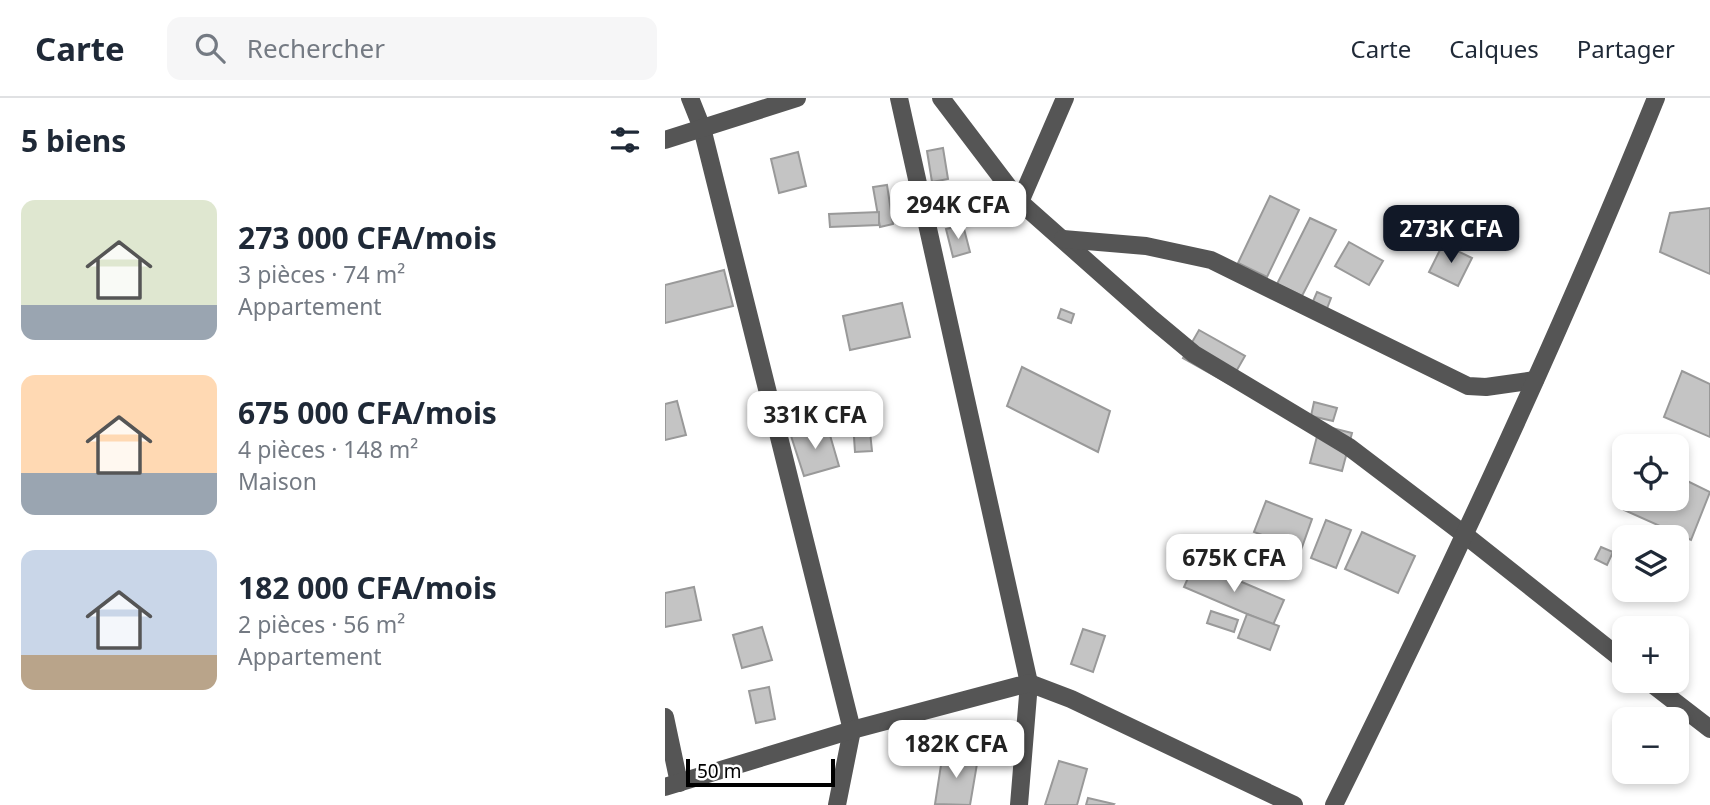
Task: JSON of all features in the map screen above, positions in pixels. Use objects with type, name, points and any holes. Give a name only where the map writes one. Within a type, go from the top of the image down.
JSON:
[{"type":"street","points":[[690,98],[702,128],[852,730],[838,805]]},
{"type":"street","points":[[665,140],[797,98]]},
{"type":"street","points":[[899,98],[1029,683],[1019,805]]},
{"type":"street","points":[[941,98],[1020,202],[1194,354],[1349,447],[1612,651]]},
{"type":"street","points":[[1020,202],[1065,98]]},
{"type":"street","points":[[1334,805],[1465,535],[1604,227],[1656,98]]},
{"type":"street","points":[[1063,239],[1146,246],[1211,260],[1468,386],[1486,387],[1535,380]]},
{"type":"street","points":[[665,717],[672,785],[852,730],[1029,683],[1071,699],[1294,805]]},
{"type":"street","points":[[1664,693],[1710,729]]},
{"type":"building","points":[[943,148],[948,179],[932,182],[927,151]]},
{"type":"building","points":[[798,152],[806,186],[779,193],[771,159]]},
{"type":"building","points":[[887,185],[893,224],[880,227],[873,187]]},
{"type":"building","points":[[984,186],[988,195],[977,201],[973,191]]},
{"type":"building","points":[[956,190],[962,210],[950,213],[944,194]]},
{"type":"building","points":[[969,192],[974,201],[964,206],[960,197]]},
{"type":"building","points":[[1270,196],[1299,210],[1267,277],[1238,263]]},
{"type":"building","points":[[1710,208],[1710,274],[1660,252],[1670,213]]},
{"type":"building","points":[[879,212],[879,225],[830,227],[829,214]]},
{"type":"building","points":[[1310,218],[1336,230],[1302,296],[1277,284]]},
{"type":"building","points":[[963,225],[970,252],[953,257],[946,229]]},
{"type":"building","points":[[1349,242],[1383,261],[1369,285],[1335,266]]},
{"type":"building","points":[[1443,244],[1472,258],[1458,286],[1429,272]]},
{"type":"building","points":[[724,270],[733,306],[665,323],[665,285]]},
{"type":"building","points":[[1317,292],[1331,298],[1326,311],[1311,306]]},
{"type":"building","points":[[902,303],[910,337],[850,350],[843,316]]},
{"type":"building","points":[[1061,309],[1074,314],[1071,323],[1058,318]]},
{"type":"building","points":[[1199,330],[1245,356],[1229,384],[1183,358]]},
{"type":"building","points":[[1022,367],[1110,411],[1098,452],[1007,406]]},
{"type":"building","points":[[1682,371],[1710,384],[1710,437],[1664,417]]},
{"type":"building","points":[[677,401],[686,435],[665,440],[665,404]]},
{"type":"building","points":[[1314,402],[1337,408],[1333,421],[1311,416]]},
{"type":"building","points":[[853,422],[869,422],[872,451],[855,452]]},
{"type":"building","points":[[827,425],[839,466],[804,476],[791,436]]},
{"type":"building","points":[[1320,425],[1352,433],[1342,471],[1310,463]]},
{"type":"building","points":[[1689,482],[1710,492],[1691,540],[1689,525],[1658,525],[1626,511],[1689,511]]},
{"type":"building","points":[[1266,501],[1312,519],[1301,550],[1254,532]]},
{"type":"building","points":[[1326,520],[1351,530],[1336,568],[1311,558]]},
{"type":"building","points":[[1362,532],[1415,556],[1398,593],[1345,569]]},
{"type":"building","points":[[1601,547],[1612,552],[1607,565],[1595,559]]},
{"type":"building","points":[[1195,562],[1284,600],[1273,625],[1184,587]]},
{"type":"building","points":[[694,587],[701,620],[665,627],[665,593]]},
{"type":"building","points":[[1211,611],[1238,620],[1234,632],[1207,623]]},
{"type":"building","points":[[1247,614],[1279,626],[1270,650],[1238,638]]},
{"type":"building","points":[[762,627],[772,660],[742,668],[733,635]]},
{"type":"building","points":[[1083,629],[1105,636],[1093,672],[1071,664]]},
{"type":"building","points":[[769,687],[775,719],[756,723],[749,691]]},
{"type":"building","points":[[943,752],[978,758],[970,805],[935,804]]},
{"type":"building","points":[[1059,761],[1087,769],[1077,805],[1045,805]]},
{"type":"building","points":[[1088,798],[1114,804],[1086,805]]}]
